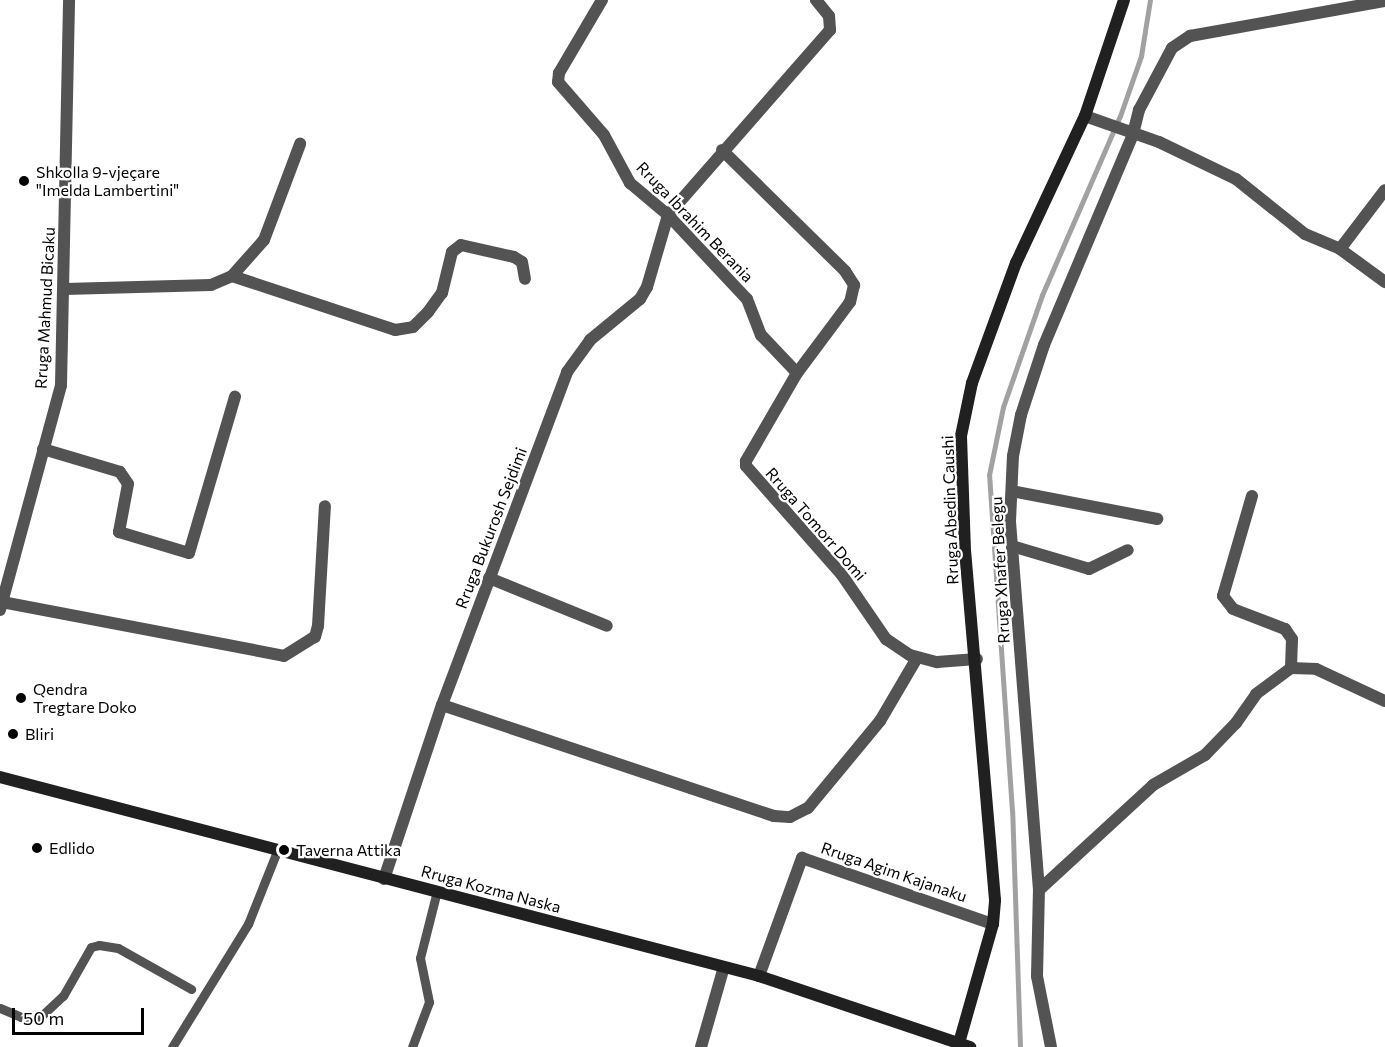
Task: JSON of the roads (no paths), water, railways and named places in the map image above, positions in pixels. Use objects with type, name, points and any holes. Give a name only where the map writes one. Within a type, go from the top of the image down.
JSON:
[{"type":"main road","name":"Rruga Abedin Caushi","points":[[962,1046],[993,924],[995,900],[977,658],[965,551],[961,436],[972,383],[1016,263],[1085,116],[1124,0]]},
{"type":"main road","name":"Rruga Kozma Naska","points":[[0,777],[759,976],[962,1046]]},
{"type":"street","name":"Rruga Mahmud Bicaku","points":[[1,606],[61,385],[65,289],[69,0]]},
{"type":"street","name":"Rruga Ibrahim Berania","points":[[602,0],[559,73],[558,82],[604,135],[630,183],[668,215],[747,299],[761,335],[797,373]]},
{"type":"street","points":[[668,215],[722,150],[830,30],[829,16],[816,0]]},
{"type":"street","name":"Rruga Xhafer Belegu","points":[[1051,1047],[1037,976],[1039,890],[1012,546],[1012,491],[1021,415],[1044,345],[1129,132],[1172,48],[1190,36],[1385,1]]},
{"type":"street","points":[[1085,116],[1185,153],[1236,179],[1305,234],[1340,249],[1385,282]]},
{"type":"street","points":[[65,289],[211,285],[232,276],[264,240],[300,144]]},
{"type":"street","name":"Rruga Tomorr Domi","points":[[722,150],[845,271],[854,285],[850,302],[797,373],[746,466],[842,575],[877,630],[895,646],[917,658],[937,662],[977,658]]},
{"type":"street","points":[[1340,249],[1385,190]]},
{"type":"street","name":"Rruga Bukurosh Sejdimi","points":[[384,879],[442,705],[567,372],[590,340],[640,299],[647,287],[668,215]]},
{"type":"street","points":[[232,276],[395,330],[413,327],[428,312],[442,293],[452,252],[461,245],[514,257],[522,262],[525,279]]},
{"type":"street","points":[[43,449],[120,472],[128,484],[119,532],[189,553],[235,397]]},
{"type":"street","points":[[1012,491],[1157,519]]},
{"type":"street","points":[[1252,496],[1223,596],[1233,609],[1285,629],[1292,639],[1291,668]]},
{"type":"street","points":[[1,606],[284,656],[315,637],[318,626],[326,506]]},
{"type":"street","points":[[1012,546],[1089,568],[1128,550]]},
{"type":"street","points":[[489,578],[607,626]]},
{"type":"street","points":[[442,705],[774,816],[790,817],[808,808],[880,721],[917,658]]},
{"type":"street","points":[[1039,890],[1153,785],[1205,754],[1236,723],[1256,694],[1291,668],[1316,669],[1385,701]]},
{"type":"street","name":"Rruga Agim Kajanaku","points":[[759,976],[802,858],[993,924]]},
{"type":"street","points":[[701,1047],[724,967]]},
{"type":"lane","points":[[172,1047],[248,924],[277,851]]},
{"type":"lane","points":[[412,1047],[429,1002],[420,958],[437,891]]},
{"type":"lane","points":[[0,1008],[21,1017],[38,1019],[63,996],[91,947],[99,945],[118,948],[191,989]]},
{"type":"waterway","points":[[1020,1047],[1012,811],[989,475],[1003,407],[1042,295],[1120,116],[1141,56],[1150,0]]},
{"type":"place","name":"Shkolla 9-vjeçare \"Imelda Lambertini\"","points":[[24,181]]},
{"type":"place","name":"Qendra Tregtare Doko","points":[[21,698]]},
{"type":"place","name":"Bliri","points":[[13,734]]},
{"type":"place","name":"Edlido","points":[[37,848]]},
{"type":"place","name":"Taverna Attika","points":[[284,850]]}]
